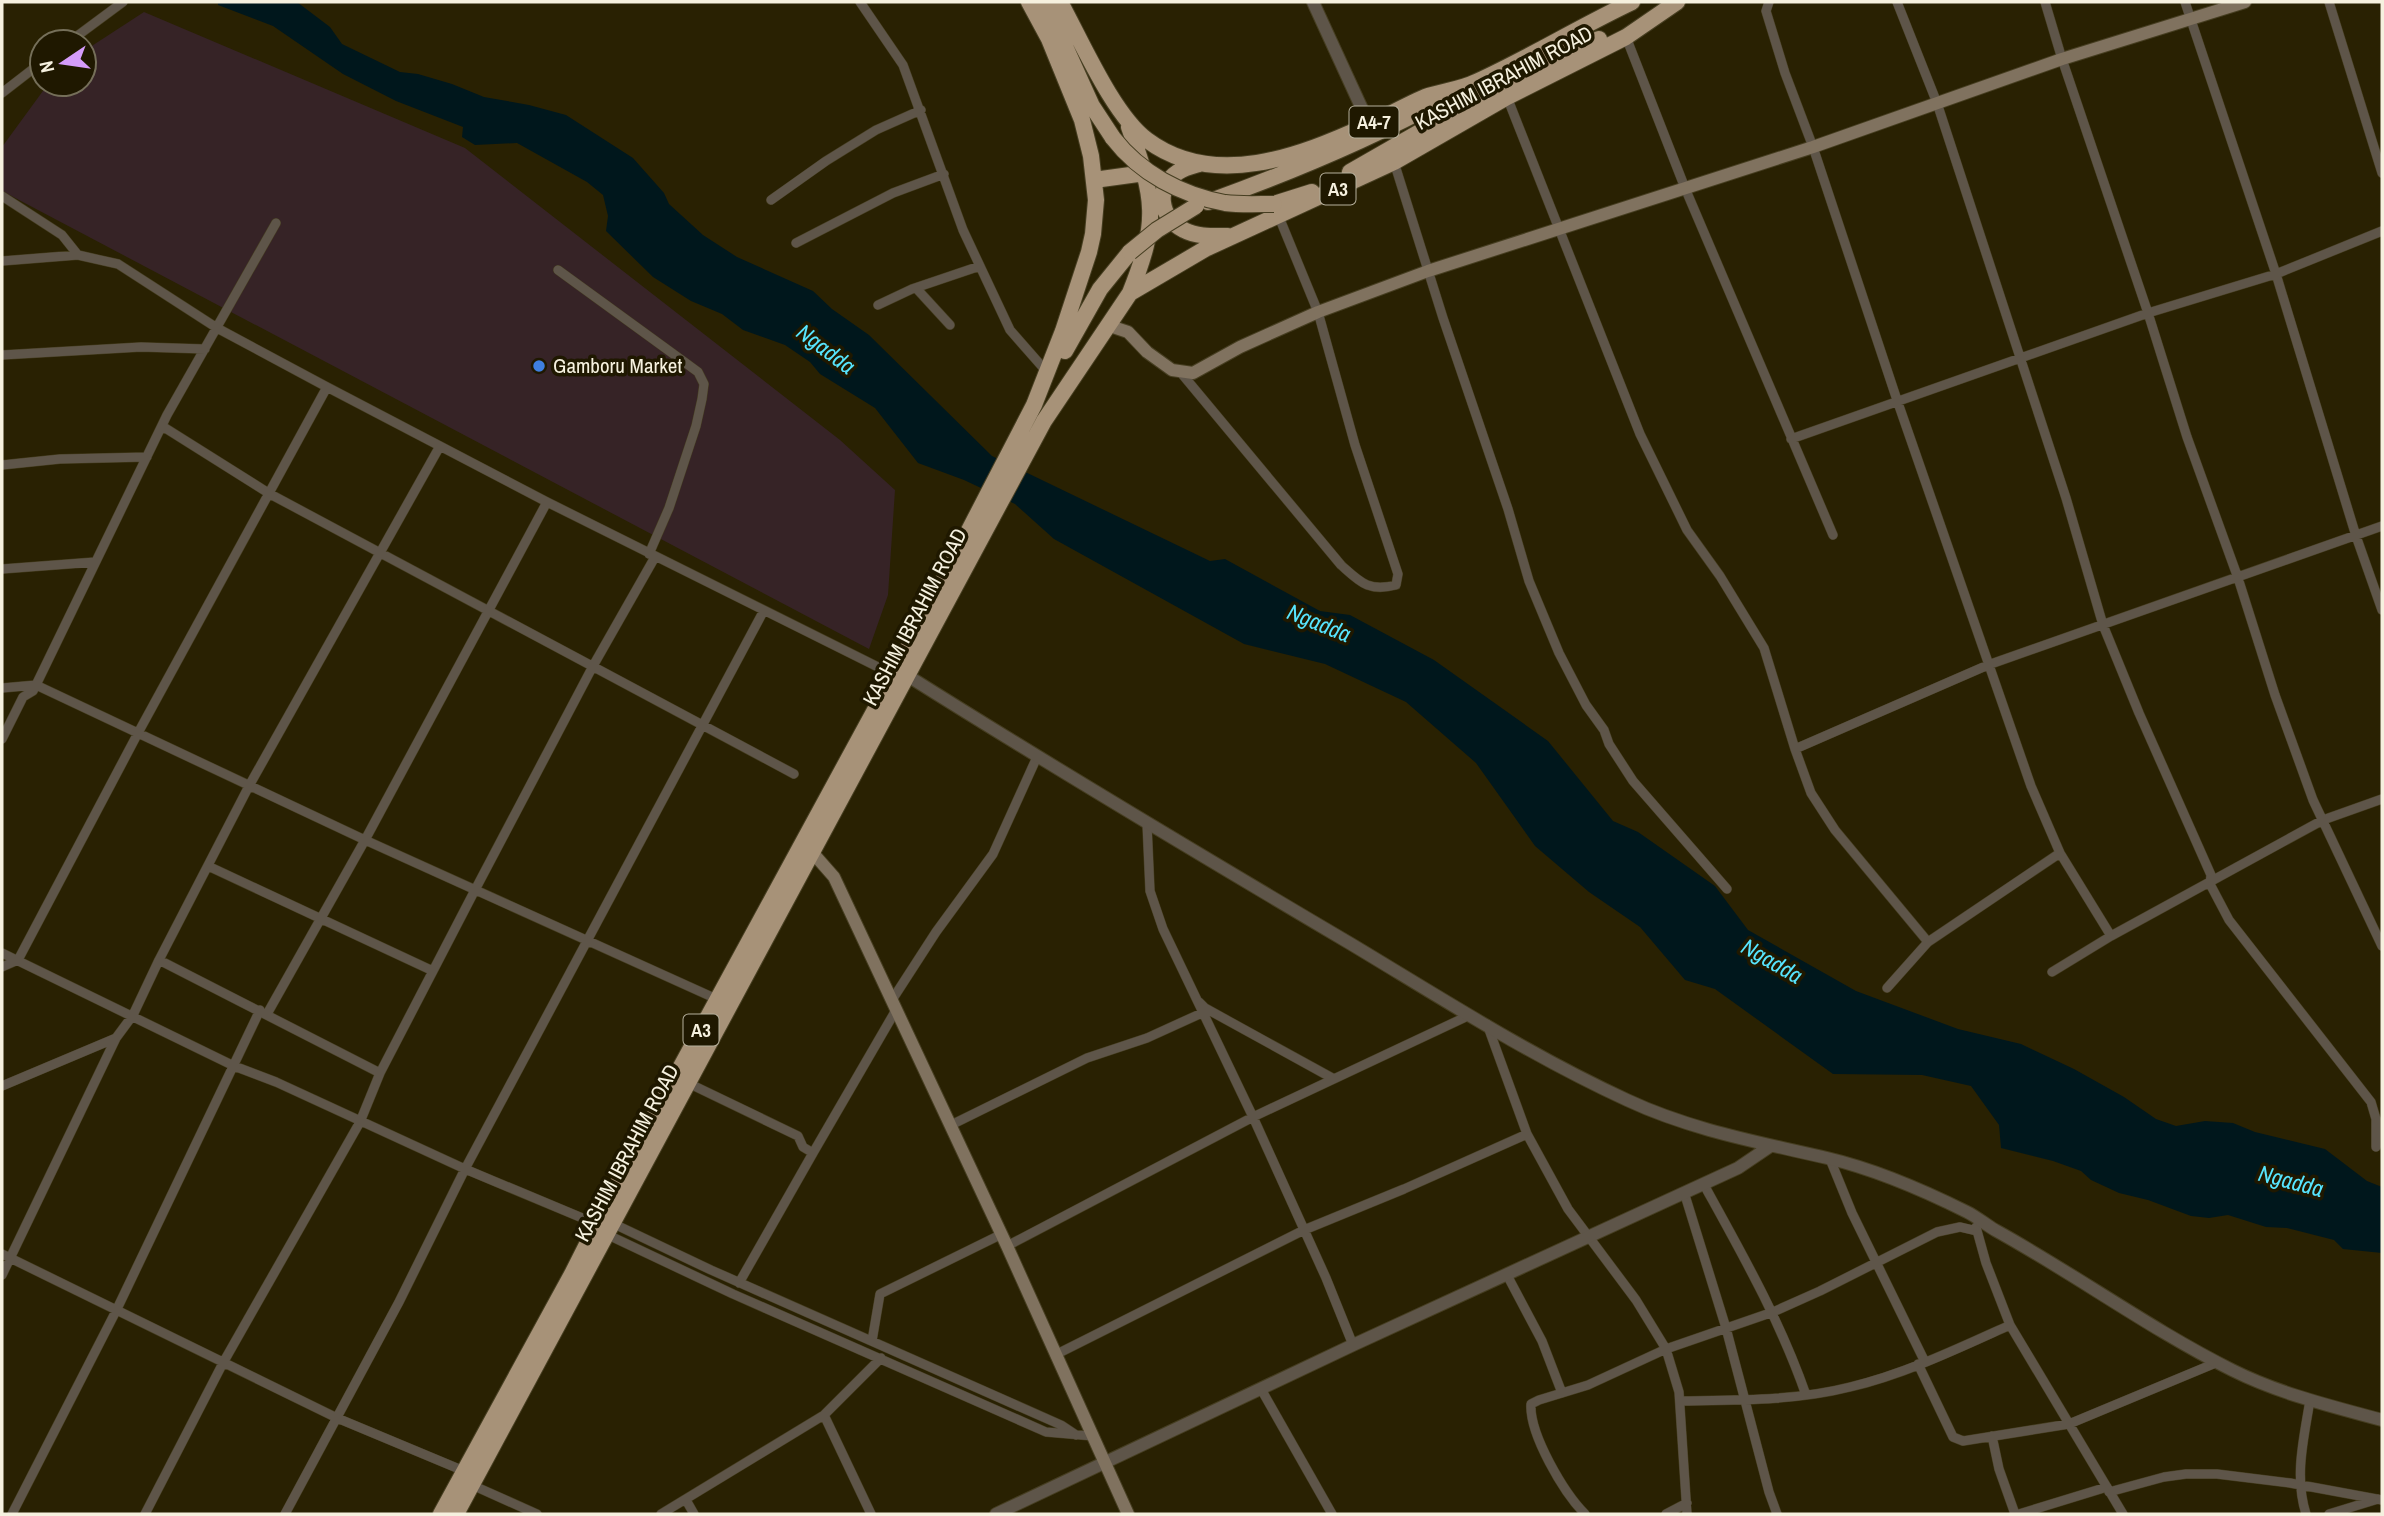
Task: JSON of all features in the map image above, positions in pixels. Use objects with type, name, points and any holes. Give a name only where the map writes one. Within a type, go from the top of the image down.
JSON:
[{"type":"highway","name":"KASHIM IBRAHIM ROAD","points":[[1029,2],[1049,39],[1082,120],[1091,156],[1096,200],[1089,252],[1073,303],[1046,371],[1036,413]]},
{"type":"highway","name":"A3","points":[[1045,2],[1092,106],[1126,154],[1166,183],[1197,196],[1277,210]]},
{"type":"highway","name":"A4-7","points":[[1060,2],[1128,123],[1161,149],[1199,164],[1223,166],[1262,163],[1317,146],[1425,97],[1474,83]]},
{"type":"highway","name":"A4-7","points":[[1036,413],[1100,289],[1130,251],[1157,230],[1196,206],[1270,180],[1392,128],[1632,2]]},
{"type":"highway","name":"KASHIM IBRAHIM ROAD","points":[[456,1514],[468,1478],[572,1274],[606,1228],[688,1083],[723,1002],[812,852],[1036,413],[1130,293],[1205,250],[1238,235],[1277,210],[1394,162],[1507,97],[1626,37],[1677,2]]},
{"type":"highway","name":"A4-7","points":[[1277,210],[1320,189],[1500,86],[1677,2]]},
{"type":"highway","points":[[1128,123],[1146,173],[1152,214],[1146,253],[1130,293]]},
{"type":"highway","points":[[1199,164],[1180,170],[1170,178],[1162,191],[1162,208],[1167,217],[1182,229],[1195,234],[1238,235]]},
{"type":"highway","points":[[1094,180],[1146,173]]},
{"type":"highway","name":"KASHIM IBRAHIM ROAD","points":[[606,1228],[723,1002],[901,676]]},
{"type":"highway","name":"KASHIM IBRAHIM ROAD","points":[[441,1514],[468,1478]]},
{"type":"main road","points":[[1107,325],[1128,332],[1147,352],[1172,370],[1194,373],[1240,347],[1318,312],[1428,271],[1813,147],[2062,59],[2245,2]]},
{"type":"main road","points":[[812,852],[834,877],[1005,1240],[1128,1514]]},
{"type":"street","points":[[88,28],[123,2]]},
{"type":"street","points":[[860,2],[903,65],[963,230],[1010,330],[1046,371]]},
{"type":"street","points":[[1313,2],[1369,124]]},
{"type":"street","points":[[1769,2],[1766,10],[1770,27],[2031,786],[2060,853],[2111,936]]},
{"type":"street","points":[[1897,2],[1937,103],[2021,358],[2103,625],[2211,874],[2210,884],[2229,920],[2256,958],[2371,1102],[2376,1119],[2376,1147]]},
{"type":"street","points":[[2045,2],[2187,438],[2238,578],[2280,708],[2313,800],[2382,946]]},
{"type":"street","points":[[2185,2],[2276,274],[2356,536],[2382,610]]},
{"type":"street","points":[[2329,2],[2382,173]]},
{"type":"street","points":[[1626,37],[1685,188],[1833,536]]},
{"type":"street","points":[[2,93],[28,73]]},
{"type":"street","points":[[1507,97],[1640,434],[1686,530],[1720,576],[1764,648],[1811,793],[1835,830],[1928,942]]},
{"type":"street","points":[[771,200],[876,130],[921,110]]},
{"type":"street","points":[[1394,162],[1529,581],[1559,653],[1586,705],[1604,730],[1609,744],[1633,781],[1727,889]]},
{"type":"street","points":[[796,243],[893,193],[944,174]]},
{"type":"street","points":[[2,196],[62,235],[78,255]]},
{"type":"street","points":[[1182,373],[1340,565],[1363,585],[1382,589],[1396,585],[1398,574],[1354,445],[1318,312],[1277,210]]},
{"type":"street","points":[[2,739],[23,697],[33,691],[162,426],[276,223]]},
{"type":"street","points":[[1791,439],[2148,313],[2276,274],[2382,231]]},
{"type":"street","points":[[2,261],[78,255],[118,264],[217,328],[327,387],[763,612],[901,676],[1470,1015],[1592,1084],[1662,1116],[1704,1130],[1870,1171],[1972,1215],[2218,1362],[2275,1388],[2382,1420]]},
{"type":"street","points":[[878,305],[916,288],[980,266]]},
{"type":"street","points":[[145,1514],[223,1363],[360,1122],[380,1073],[474,890],[652,555],[669,508],[696,426],[704,384],[698,372],[558,270]]},
{"type":"street","points":[[916,288],[950,325]]},
{"type":"street","points":[[2,355],[142,348],[205,349]]},
{"type":"street","points":[[2,967],[18,960],[138,733],[327,387]]},
{"type":"street","points":[[162,426],[270,494],[794,774]]},
{"type":"street","points":[[2,1276],[6,1256],[116,1038],[133,1015],[249,786],[440,446]]},
{"type":"street","points":[[2,465],[60,459],[146,457]]},
{"type":"street","points":[[12,1514],[116,1311],[234,1066],[365,840],[547,502]]},
{"type":"street","points":[[1795,749],[1988,665],[2382,526]]},
{"type":"street","points":[[2,569],[95,562]]},
{"type":"street","points":[[285,1514],[465,1169],[705,725],[763,612]]},
{"type":"street","points":[[2,688],[36,685],[365,840],[723,1002]]},
{"type":"street","points":[[739,1283],[936,932],[993,855],[1037,757]]},
{"type":"street","points":[[2052,972],[2111,936],[2323,820],[2382,799]]},
{"type":"street","points":[[1147,824],[1150,891],[1163,929],[1253,1117],[1353,1345]]},
{"type":"street","points":[[1888,988],[1928,942],[2060,853]]},
{"type":"street","points":[[208,866],[433,971]]},
{"type":"street","points":[[2,953],[234,1066],[276,1082],[465,1169],[872,1341],[1061,1425],[1077,1436]]},
{"type":"street","points":[[159,960],[380,1073]]},
{"type":"street","points":[[1196,999],[1205,1008],[1334,1079]]},
{"type":"street","points":[[951,1125],[1087,1058],[1147,1038],[1202,1013]]},
{"type":"street","points":[[872,1341],[880,1294],[1005,1240],[1253,1117],[1470,1015]]},
{"type":"street","points":[[1487,1024],[1527,1134],[1567,1209],[1636,1300],[1666,1349],[1680,1401],[1687,1514]]},
{"type":"street","points":[[2,1086],[116,1038]]},
{"type":"street","points":[[688,1083],[798,1136],[803,1147],[813,1153]]},
{"type":"street","points":[[1055,1355],[1304,1230],[1527,1134]]},
{"type":"street","points":[[996,1514],[1353,1345],[1738,1168],[1769,1147]]},
{"type":"street","points":[[1830,1159],[1921,1363],[1940,1413],[1953,1437],[1963,1441],[2069,1424],[2218,1362]]},
{"type":"street","points":[[1703,1183],[1773,1312],[1806,1395]]},
{"type":"street","points":[[1684,1192],[1726,1328],[1777,1514]]},
{"type":"street","points":[[1972,1215],[1986,1263],[2010,1325],[2123,1514]]},
{"type":"street","points":[[1585,1514],[1563,1486],[1550,1463],[1531,1412],[1531,1404],[1588,1385],[1666,1349],[1773,1312],[1937,1232],[1960,1227],[1977,1231]]},
{"type":"street","points":[[606,1228],[733,1294],[1046,1432],[1093,1436]]},
{"type":"street","points":[[6,1256],[337,1418],[468,1478],[537,1514]]},
{"type":"street","points":[[1507,1275],[1542,1340],[1562,1393]]},
{"type":"street","points":[[1680,1401],[1745,1401],[1806,1395],[1850,1387],[1921,1363],[2010,1325]]},
{"type":"street","points":[[661,1514],[824,1415],[881,1358]]},
{"type":"street","points":[[1261,1389],[1332,1514]]},
{"type":"street","points":[[2306,1514],[2300,1485],[2301,1451],[2310,1400]]},
{"type":"street","points":[[824,1415],[871,1514]]},
{"type":"street","points":[[1992,1436],[1999,1469],[2017,1514],[2108,1489],[2186,1474],[2217,1474],[2381,1499]]},
{"type":"street","points":[[2329,1514],[2381,1499]]},
{"type":"street","points":[[686,1500],[694,1514]]},
{"type":"street","points":[[1666,1514],[1687,1503]]},
{"type":"shaded area","name":"Gamboru Market","points":[[144,12],[465,148],[840,440],[895,490],[888,595],[869,649],[2,191],[2,147],[38,98],[98,98],[98,42]]},
{"type":"water","name":"Ngadda","points":[[218,2],[297,2],[330,27],[342,44],[400,72],[452,84],[484,97],[566,115],[633,158],[664,193],[669,204],[703,235],[737,257],[813,291],[832,309],[869,335],[992,456],[1210,561],[1225,559],[1320,611],[1350,615],[1434,660],[1548,741],[1613,821],[1638,832],[1715,886],[1748,930],[1856,991],[1958,1029],[2021,1044],[2074,1069],[2124,1097],[2156,1119],[2176,1126],[2205,1121],[2233,1123],[2255,1132],[2325,1149],[2367,1181],[2382,1187],[2382,1253],[2343,1249],[2334,1240],[2287,1228],[2266,1227],[2228,1215],[2209,1218],[2191,1216],[2148,1200],[2119,1193],[2091,1180],[2081,1171],[2001,1148],[1999,1125],[1971,1086],[1922,1075],[1833,1074],[1715,989],[1685,980],[1640,927],[1589,892],[1535,846],[1476,763],[1406,702],[1325,664],[1244,644],[1054,539],[1015,504],[964,480],[918,463],[875,408],[820,374],[810,362],[785,345],[743,330],[722,314],[691,301],[653,277],[606,231],[608,216],[603,195],[587,182],[517,143],[475,145],[462,137],[463,127],[396,101],[343,74],[273,26],[218,5]]},
{"type":"place","name":"Gamboru Market","points":[[539,366]]}]
